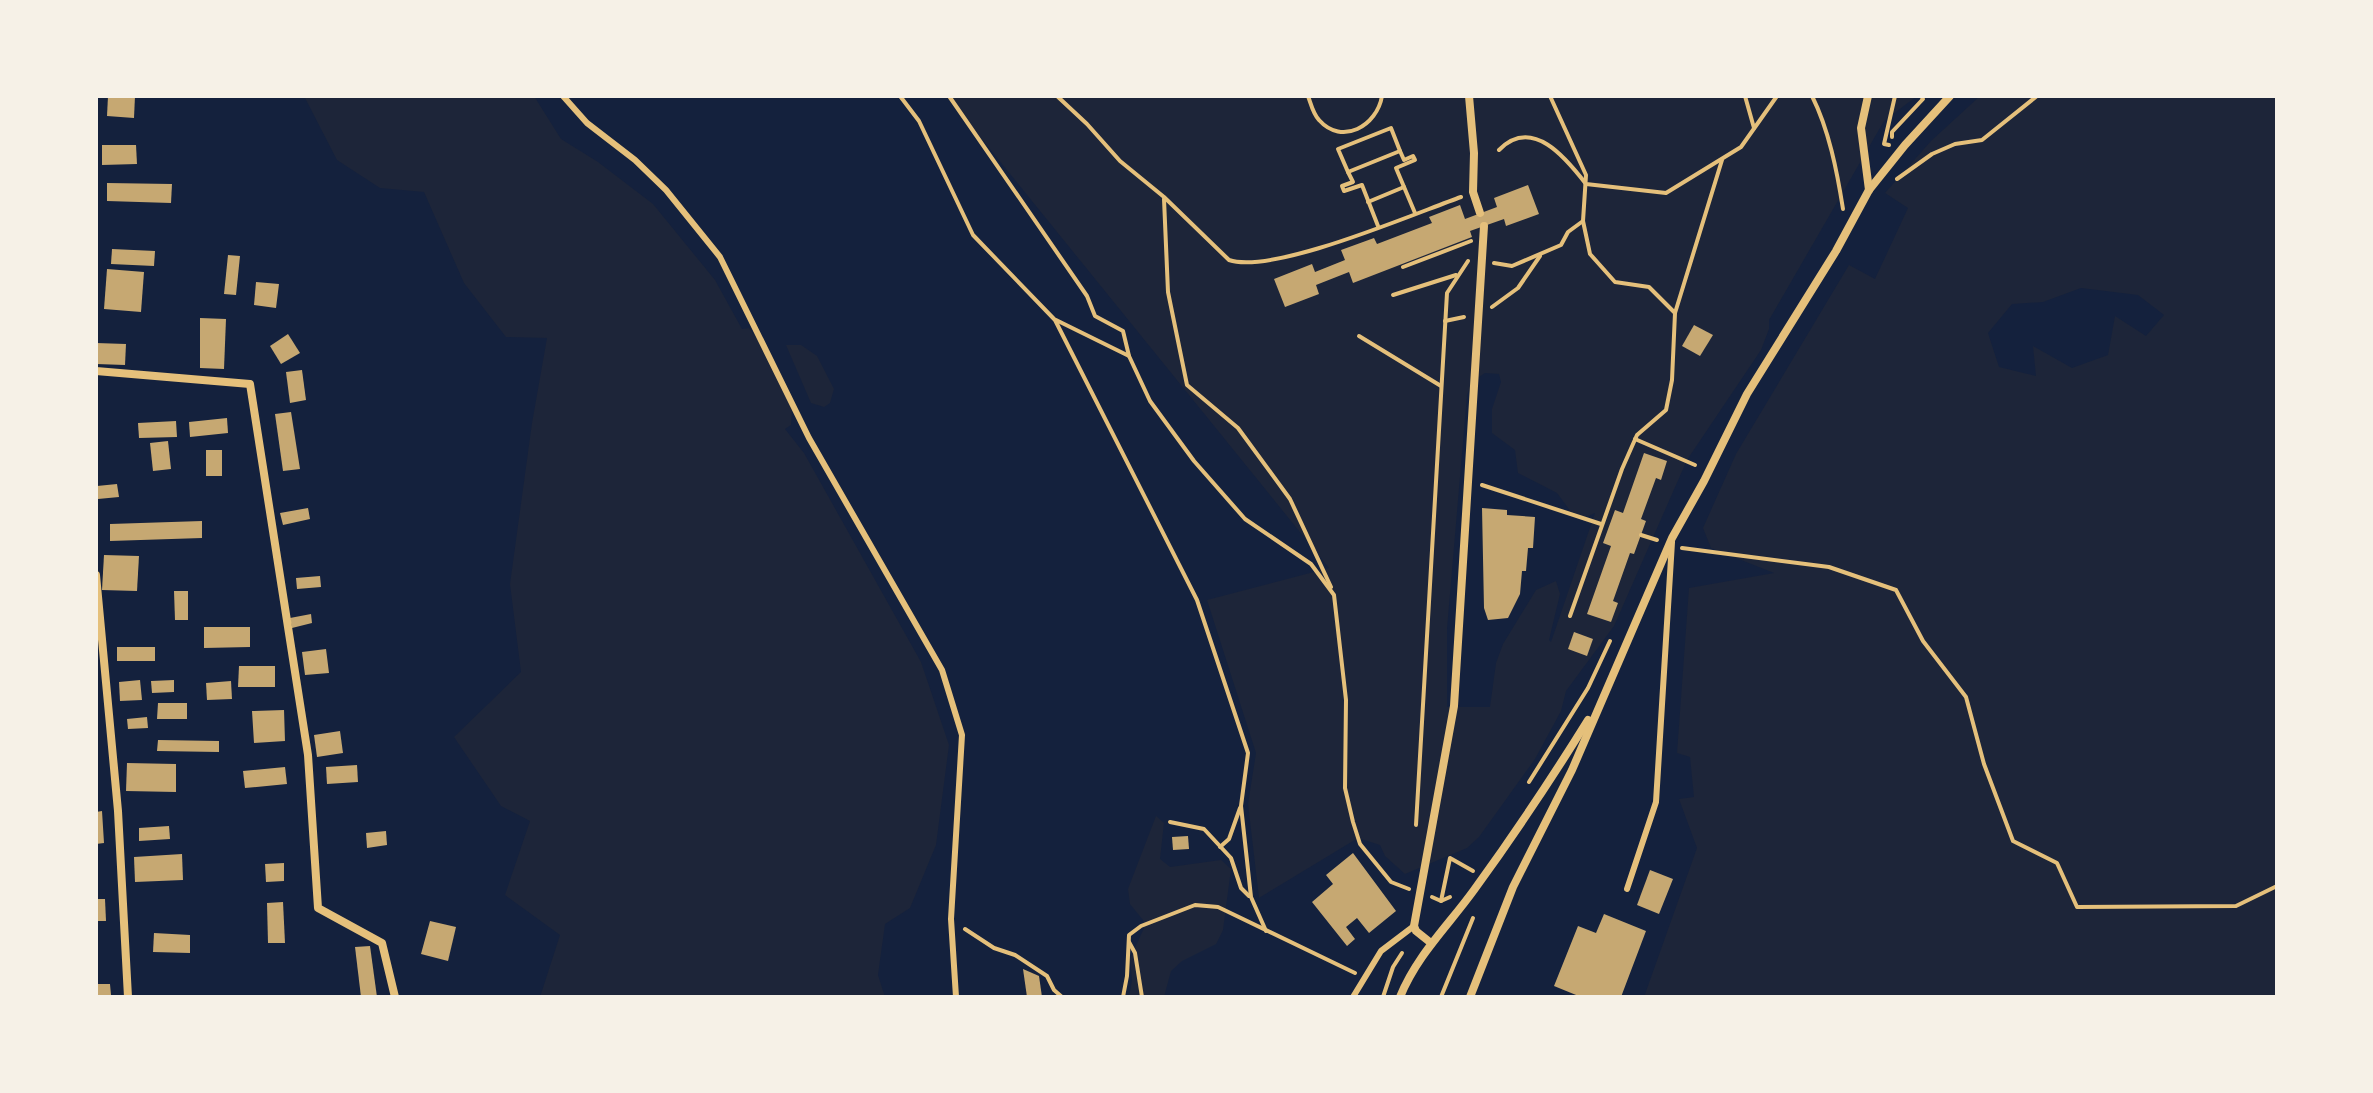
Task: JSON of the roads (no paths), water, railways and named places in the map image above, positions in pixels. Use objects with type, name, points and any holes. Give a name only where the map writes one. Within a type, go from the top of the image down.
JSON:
[{"type":"street","points":[[1469,96],[1474,153],[1473,192],[1480,213]]},
{"type":"street","points":[[1868,96],[1861,128],[1869,190]]},
{"type":"street","points":[[1470,997],[1513,887],[1555,805],[1672,542],[1747,394],[1836,251],[1869,190],[1950,96]]},
{"type":"street","points":[[1431,943],[1415,928],[1454,706],[1484,226]]},
{"type":"street","points":[[96,371],[250,384],[308,755],[318,908],[382,943],[395,997]]},
{"type":"street","points":[[96,575],[118,811],[128,997]]},
{"type":"street","points":[[1400,997],[1410,973],[1534,806],[1602,699]]},
{"type":"lane","points":[[563,96],[587,123],[635,160],[666,190],[720,257],[809,438],[942,670],[962,735],[951,919],[956,997]]},
{"type":"lane","points":[[1627,889],[1656,802],[1672,542]]},
{"type":"lane","points":[[1353,997],[1381,951],[1415,928]]}]
